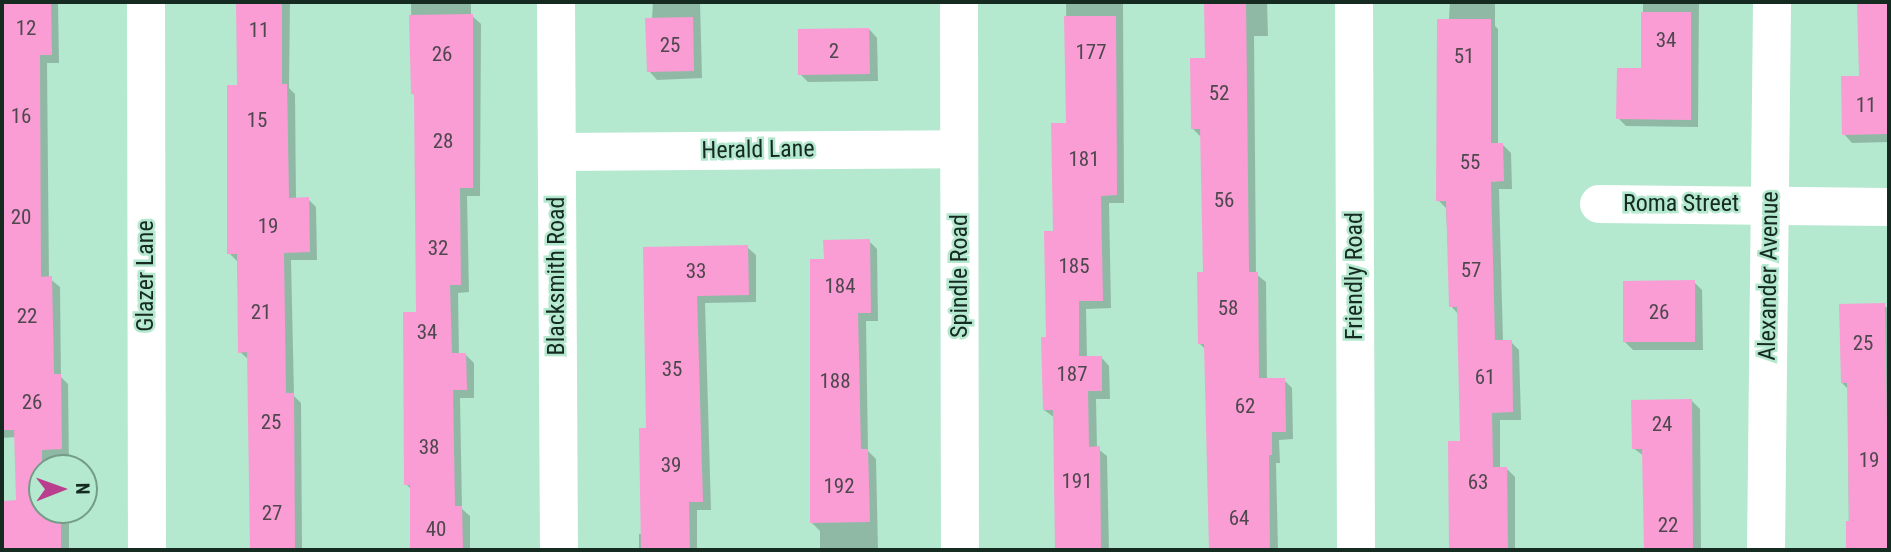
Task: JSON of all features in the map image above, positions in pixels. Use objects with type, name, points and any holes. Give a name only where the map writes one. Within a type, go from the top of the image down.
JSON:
[{"type":"street","name":"Glazer Lane","points":[[146,2],[147,550]]},
{"type":"street","name":"Blacksmith Road","points":[[556,2],[559,550]]},
{"type":"street","name":"Spindle Road","points":[[959,2],[960,550]]},
{"type":"street","name":"Friendly Road","points":[[1354,2],[1356,550]]},
{"type":"street","name":"Alexander Avenue","points":[[1766,550],[1772,2]]},
{"type":"street","name":"Herald Lane","points":[[556,152],[959,149]]},
{"type":"street","name":"Roma Street","points":[[1599,204],[1889,206]]},
{"type":"building","points":[[2,2],[51,2],[52,55],[40,55],[41,277],[52,276],[54,374],[61,374],[62,449],[28,454],[28,524],[61,524],[61,550],[3,550],[3,501],[16,500],[14,430],[2,430]]},
{"type":"building","points":[[236,2],[282,2],[282,84],[287,84],[289,198],[309,197],[310,252],[284,253],[286,393],[294,393],[295,548],[250,549],[247,352],[238,353],[237,254],[227,254],[227,85],[237,85]]},
{"type":"building","points":[[1204,2],[1246,2],[1249,272],[1258,272],[1259,378],[1285,378],[1286,432],[1272,432],[1272,455],[1269,455],[1270,550],[1209,550],[1204,344],[1198,344],[1197,272],[1203,272],[1200,129],[1191,129],[1190,58],[1205,58]]},
{"type":"building","points":[[1857,2],[1889,2],[1889,134],[1842,135],[1841,76],[1859,76]]},
{"type":"building","points":[[1641,12],[1691,12],[1691,120],[1616,119],[1617,68],[1641,68]]},
{"type":"building","points":[[473,14],[473,188],[460,188],[461,285],[450,285],[452,353],[466,353],[467,390],[453,390],[455,506],[462,506],[463,550],[410,550],[410,485],[404,485],[403,312],[416,312],[414,94],[411,94],[409,15]]},
{"type":"building","points":[[1064,16],[1116,16],[1117,195],[1101,196],[1103,301],[1079,301],[1079,356],[1102,356],[1102,391],[1088,391],[1089,447],[1100,446],[1101,550],[1055,550],[1053,410],[1043,410],[1041,337],[1046,337],[1044,231],[1053,231],[1051,123],[1066,123]]},
{"type":"building","points":[[693,17],[694,71],[647,72],[645,18]]},
{"type":"building","points":[[1437,19],[1491,19],[1491,143],[1503,143],[1504,181],[1491,182],[1495,340],[1512,340],[1513,412],[1492,413],[1493,467],[1507,467],[1508,550],[1449,550],[1448,441],[1460,441],[1457,307],[1449,307],[1446,201],[1436,201]]},
{"type":"building","points":[[869,28],[870,74],[798,75],[798,29]]},
{"type":"building","points":[[870,239],[871,313],[858,313],[861,449],[868,449],[870,522],[810,523],[810,259],[824,259],[823,240]]},
{"type":"building","points":[[748,245],[749,295],[697,296],[703,502],[689,502],[690,550],[641,550],[639,428],[646,428],[643,247]]},
{"type":"building","points":[[1695,280],[1695,342],[1623,342],[1623,281]]},
{"type":"building","points":[[1885,303],[1889,550],[1846,550],[1846,521],[1849,521],[1847,383],[1841,383],[1839,304]]},
{"type":"building","points":[[1692,399],[1693,550],[1644,550],[1642,449],[1632,449],[1631,400]]}]
